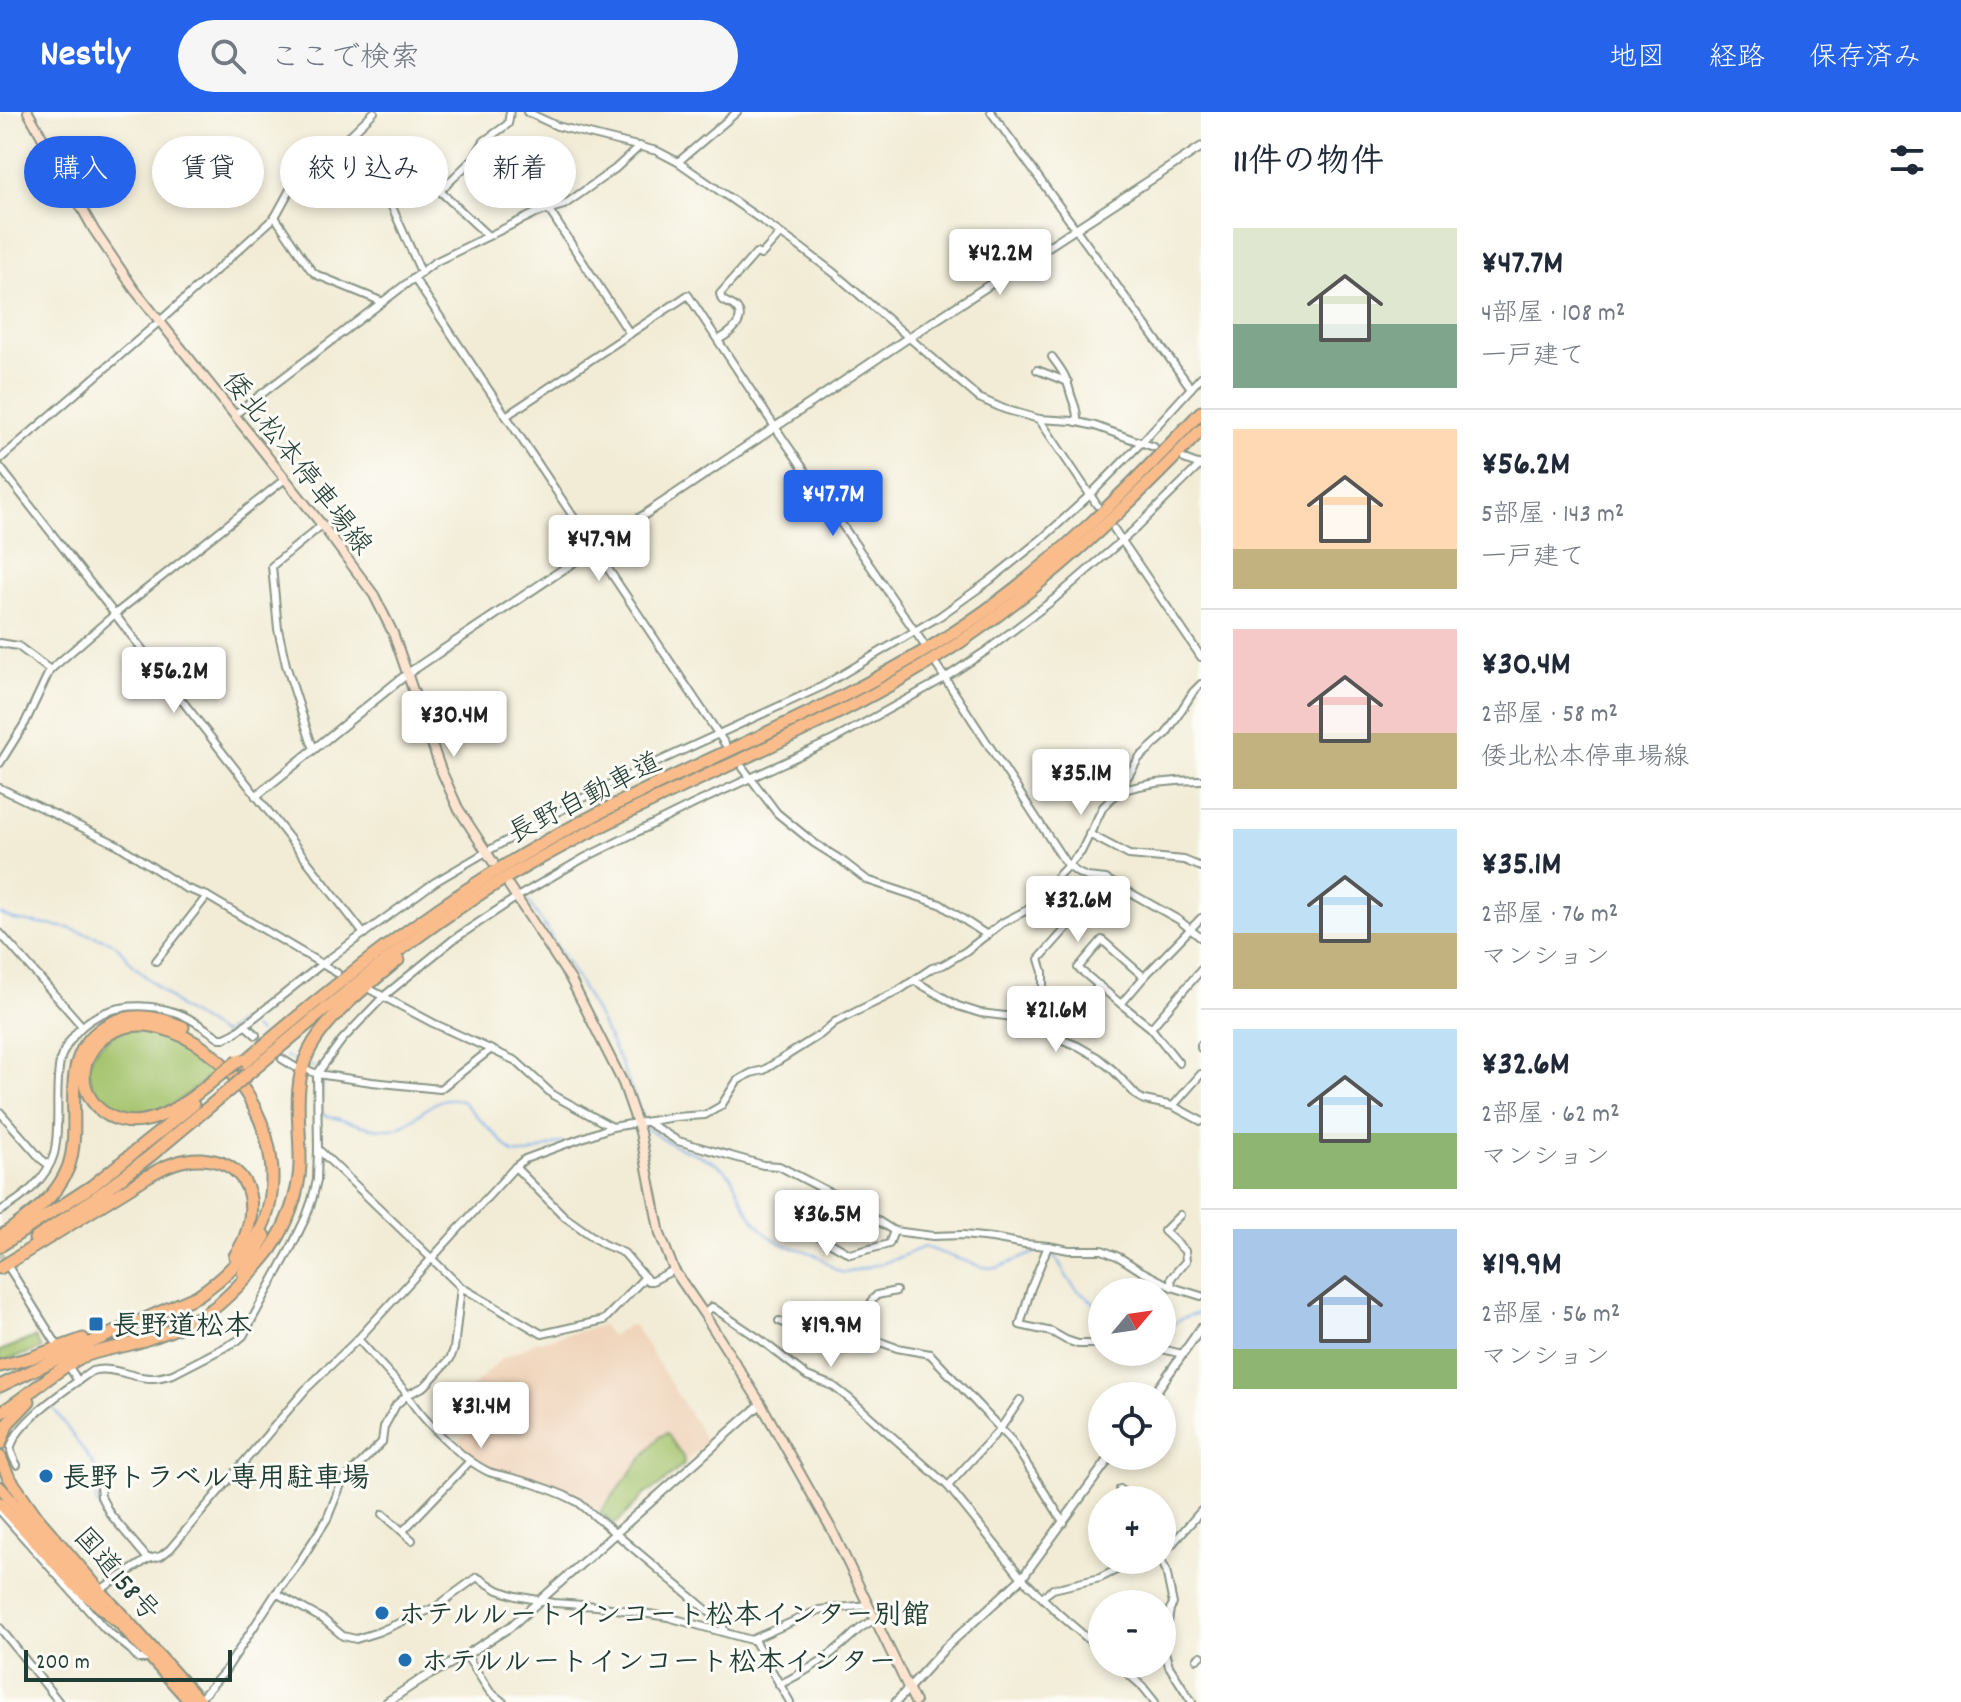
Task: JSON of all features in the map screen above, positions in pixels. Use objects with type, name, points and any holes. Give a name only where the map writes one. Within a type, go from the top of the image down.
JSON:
[{"type":"highway","name":"長野自動車道","points":[[0,1246],[92,1186],[243,1066],[329,990],[446,902],[597,813],[852,693],[970,622],[1093,521],[1201,412]]},
{"type":"highway","name":"長野自動車道","points":[[243,1066],[479,895],[555,850],[821,721],[936,658],[1006,609],[1072,556],[1201,430]]},
{"type":"highway","points":[[0,1413],[74,1361],[95,1352],[146,1340],[213,1309],[266,1255],[291,1208],[300,1168],[300,1078],[303,1063],[313,1043],[327,1025],[371,983],[479,895]]},
{"type":"highway","points":[[0,1237],[40,1207],[68,1170],[74,1139],[73,1082],[79,1056],[86,1045],[101,1029],[120,1020],[143,1017],[168,1021],[206,1041],[241,1073],[257,1096],[274,1139],[279,1182],[273,1220],[258,1251],[226,1296]]},
{"type":"highway","points":[[0,1386],[197,1296],[250,1248],[269,1206],[270,1156],[263,1129],[251,1101],[235,1077],[212,1054],[176,1032],[143,1024],[125,1027],[103,1038],[91,1052],[84,1076],[87,1092],[100,1110],[120,1120],[153,1119],[227,1079]]},
{"type":"highway","name":"長野自動車道","points":[[3,1265],[150,1156],[227,1079]]},
{"type":"highway","points":[[3,1265],[160,1169],[181,1161],[202,1159],[220,1164],[236,1174],[247,1189],[252,1209],[249,1229],[241,1247],[209,1287]]},
{"type":"highway","points":[[0,1366],[138,1322]]},
{"type":"highway","points":[[0,1444],[8,1423],[57,1372]]},
{"type":"highway","points":[[0,1457],[8,1476],[36,1516]]},
{"type":"highway","name":"国道158号","points":[[0,1474],[197,1701]]},
{"type":"highway","name":"国道158号","points":[[0,1487],[116,1620],[197,1701]]},
{"type":"highway","points":[[0,1503],[76,1586],[116,1620]]},
{"type":"main road","name":"倭北松本停車場線","points":[[28,112],[94,230],[134,289],[374,595],[393,633],[452,795],[493,862]]},
{"type":"main road","points":[[509,886],[557,957],[589,1014],[642,1123],[655,1218],[674,1270],[761,1404],[832,1530],[915,1702]]},
{"type":"street","points":[[349,136],[374,112]]},
{"type":"street","points":[[488,236],[441,192],[473,159],[484,141],[508,124],[510,112]]},
{"type":"street","points":[[527,112],[557,126],[657,151],[678,162],[834,273],[979,398],[1039,419],[1095,426],[1154,447]]},
{"type":"street","points":[[678,162],[737,112]]},
{"type":"street","points":[[991,112],[1191,388]]},
{"type":"street","points":[[234,415],[435,262],[536,213],[576,198],[640,146]]},
{"type":"street","points":[[256,796],[407,674],[908,338],[1201,147]]},
{"type":"street","points":[[0,459],[160,321],[275,217],[280,208]]},
{"type":"street","points":[[393,208],[421,272]]},
{"type":"street","points":[[549,210],[630,334]]},
{"type":"street","points":[[275,217],[317,275],[383,302]]},
{"type":"street","points":[[718,340],[735,329],[738,314],[736,308],[722,300],[720,294],[756,253],[761,255],[780,234]]},
{"type":"street","points":[[414,278],[725,744]]},
{"type":"street","points":[[506,416],[688,295],[923,643]]},
{"type":"street","points":[[1052,357],[1068,382],[1078,410],[1077,422]]},
{"type":"street","points":[[1037,370],[1068,382]]},
{"type":"street","points":[[0,1211],[36,1184],[49,1165],[54,1153],[61,1056],[82,1026],[111,1009],[131,1006],[179,1014],[220,1038],[235,1033],[322,964],[435,882],[599,789],[821,687],[916,632],[1013,562],[1090,495],[1201,377]]},
{"type":"street","points":[[1039,419],[1097,505]]},
{"type":"street","points":[[17,1465],[11,1447],[28,1420],[92,1371],[102,1368],[151,1379],[162,1377],[243,1336],[306,1217],[317,1180],[314,1072],[384,996],[454,939],[517,897],[598,851],[844,734],[945,678],[986,651],[1053,600],[1134,530],[1201,465],[1184,459]]},
{"type":"street","points":[[0,467],[364,934]]},
{"type":"street","points":[[0,763],[25,723],[50,670],[115,614],[285,479]]},
{"type":"street","points":[[315,749],[286,665],[278,629],[272,566],[322,525]]},
{"type":"street","points":[[1114,529],[1201,657]]},
{"type":"street","points":[[0,643],[18,646],[50,670]]},
{"type":"street","points":[[937,666],[1067,865],[1087,877],[1106,879],[1168,913],[1201,938]]},
{"type":"street","points":[[100,1590],[148,1559],[161,1556],[170,1549],[306,1389],[358,1339],[525,1159],[612,1127],[705,1115],[721,1106],[737,1081],[764,1070],[835,1022],[886,998],[932,968],[943,965],[1043,898],[1049,885],[1081,852],[1103,807],[1119,791],[1139,758],[1166,734],[1201,684]]},
{"type":"street","points":[[1193,692],[1201,697]]},
{"type":"street","points":[[743,768],[777,813],[867,880],[940,904],[987,935]]},
{"type":"street","points":[[1119,791],[1157,782],[1201,780]]},
{"type":"street","points":[[0,788],[118,845],[185,888],[207,896],[337,973]]},
{"type":"street","points":[[1089,834],[1129,855],[1184,860],[1201,867]]},
{"type":"street","points":[[1049,885],[1065,903],[1072,922],[1039,959],[1043,972],[1043,994],[1072,1019]]},
{"type":"street","points":[[156,961],[207,896]]},
{"type":"street","points":[[1121,1004],[1201,918]]},
{"type":"street","points":[[0,933],[82,1026]]},
{"type":"street","points":[[1144,977],[1102,940],[1078,968],[1151,1028],[1179,1063]]},
{"type":"street","points":[[1151,1028],[1201,970]]},
{"type":"street","points":[[915,981],[958,1006],[980,1013],[1022,1018],[1040,1025],[1055,1037],[1097,1057],[1137,1096],[1173,1106],[1201,1121]]},
{"type":"street","points":[[1055,1037],[1099,985]]},
{"type":"street","points":[[371,990],[516,1061],[553,1095],[612,1127]]},
{"type":"street","points":[[245,1025],[256,1035]]},
{"type":"street","points":[[314,1072],[440,1089],[490,1050]]},
{"type":"street","points":[[282,1059],[295,1067]]},
{"type":"street","points":[[1173,1106],[1201,1074]]},
{"type":"street","points":[[0,1112],[49,1165]]},
{"type":"street","points":[[642,1123],[678,1141],[763,1165],[779,1166],[850,1203],[894,1231],[992,1238],[1069,1250],[1090,1249],[1111,1253],[1156,1278]]},
{"type":"street","points":[[318,1149],[461,1287],[542,1334],[604,1320],[645,1277]]},
{"type":"street","points":[[515,1167],[565,1217],[603,1244],[624,1253],[648,1281],[674,1270]]},
{"type":"street","points":[[823,1190],[809,1214],[810,1231],[850,1254],[889,1244],[894,1231]]},
{"type":"street","points":[[1171,1278],[1186,1261],[1185,1251],[1164,1231],[1180,1215]]},
{"type":"street","points":[[1048,1246],[1020,1325],[1052,1332],[1078,1344],[1088,1344]]},
{"type":"street","points":[[3,1265],[56,1343]]},
{"type":"street","points":[[197,1701],[225,1671],[297,1566],[327,1519],[342,1482],[382,1442],[384,1427],[396,1405],[425,1386],[450,1359],[454,1349],[461,1287]]},
{"type":"street","points":[[1176,1288],[1201,1296]]},
{"type":"street","points":[[863,1336],[872,1300],[877,1295],[896,1291]]},
{"type":"street","points":[[704,1314],[712,1307],[807,1376],[833,1386],[948,1486],[1022,1578],[1088,1639]]},
{"type":"street","points":[[779,1321],[798,1328],[863,1336],[897,1348],[930,1354],[1012,1441],[1064,1523]]},
{"type":"street","points":[[1163,1382],[1201,1328]]},
{"type":"street","points":[[358,1339],[434,1428],[470,1461],[491,1473],[557,1491],[578,1502],[721,1622],[725,1632]]},
{"type":"street","points":[[1176,1352],[1182,1354]]},
{"type":"street","points":[[71,1370],[78,1381]]},
{"type":"street","points":[[948,1486],[1000,1429],[1020,1400]]},
{"type":"street","points":[[387,1702],[510,1627],[761,1404]]},
{"type":"street","points":[[403,1531],[470,1461]]},
{"type":"street","points":[[896,1702],[945,1648],[1022,1578],[1101,1470]]},
{"type":"street","points":[[99,1472],[101,1497],[110,1514],[148,1559]]},
{"type":"street","points":[[0,1511],[105,1629],[139,1659],[152,1659]]},
{"type":"street","points":[[1176,1537],[1201,1511]]},
{"type":"street","points":[[383,1514],[412,1540]]},
{"type":"street","points":[[1042,1597],[1060,1586],[1108,1574]]},
{"type":"street","points":[[1167,1574],[1173,1604],[1164,1649],[1169,1666],[1192,1702]]},
{"type":"street","points":[[276,1593],[324,1620],[343,1636],[353,1639],[378,1632],[436,1607],[477,1577],[507,1593],[541,1601],[649,1614],[754,1640],[819,1610],[868,1605]]},
{"type":"street","points":[[779,1685],[811,1669],[859,1628],[875,1620]]},
{"type":"street","points":[[0,1628],[59,1702]]},
{"type":"street","points":[[754,1640],[790,1702]]},
{"type":"street","points":[[466,1655],[490,1692],[503,1702]]},
{"type":"street","points":[[1133,1678],[1154,1702]]},
{"type":"shaded area","points":[[602,1325],[611,1336],[629,1325],[635,1326],[707,1442],[659,1486],[645,1494],[616,1524],[576,1495],[552,1483],[489,1468],[469,1457],[456,1445],[474,1426],[462,1397],[501,1359],[536,1342]]},
{"type":"green space","points":[[124,1030],[152,1030],[174,1038],[214,1067],[198,1086],[163,1109],[139,1117],[118,1116],[105,1108],[96,1096],[89,1065],[99,1047]]},
{"type":"green space","points":[[35,1337],[42,1349],[0,1362],[0,1351]]},
{"type":"green space","points":[[667,1433],[683,1457],[684,1464],[645,1494],[616,1524],[600,1512],[659,1437]]},
{"type":"waterway","points":[[529,902],[593,1008],[620,1062],[643,1120]]},
{"type":"waterway","points":[[0,914],[14,920],[68,928],[110,941],[182,1009],[223,1034],[244,1020]]},
{"type":"waterway","points":[[253,1028],[259,1033]]},
{"type":"waterway","points":[[285,1056],[296,1061]]},
{"type":"waterway","points":[[310,1066],[314,1067]]},
{"type":"waterway","points":[[321,1101],[323,1078]]},
{"type":"waterway","points":[[321,1107],[321,1114],[364,1126],[389,1129],[399,1127],[442,1100],[452,1099],[462,1101],[513,1153],[528,1154],[562,1142]]},
{"type":"waterway","points":[[645,1126],[667,1142],[725,1170],[757,1224],[773,1239],[815,1255],[837,1270],[845,1273],[890,1261],[924,1247],[982,1267],[997,1268],[1041,1250],[1057,1260],[1075,1288],[1088,1298]]},
{"type":"waterway","points":[[618,1129],[636,1128]]},
{"type":"waterway","points":[[1176,1323],[1201,1312]]},
{"type":"waterway","points":[[51,1405],[94,1465],[96,1502],[108,1522]]},
{"type":"tunnel","points":[[256,1035],[282,1059]]},
{"type":"tunnel","points":[[0,1254],[7,1265]]},
{"type":"place","name":"長野道松本","points":[[96,1324]]},
{"type":"place","name":"長野トラベル専用駐車場","points":[[46,1476]]},
{"type":"place","name":"ホテルルートインコート松本インター別館","points":[[382,1613]]},
{"type":"place","name":"ホテルルートインコート松本インター","points":[[405,1660]]}]
